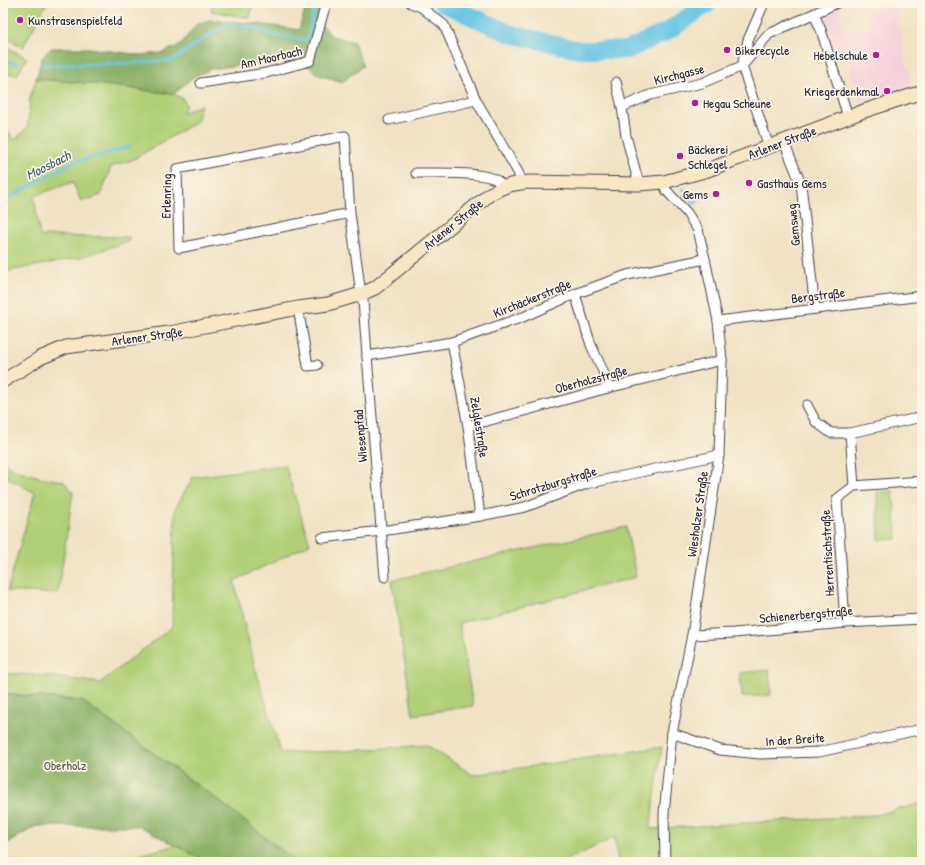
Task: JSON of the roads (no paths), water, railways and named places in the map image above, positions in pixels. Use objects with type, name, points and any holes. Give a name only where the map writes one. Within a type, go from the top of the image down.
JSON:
[{"type":"street","name":"Am Moorbach","points":[[201,83],[266,73],[310,61],[326,3]]},
{"type":"street","points":[[411,3],[422,5],[444,25],[476,100],[520,174],[520,183]]},
{"type":"street","points":[[764,3],[748,40],[742,66],[770,147]]},
{"type":"street","name":"Kirchgasse","points":[[622,107],[650,95],[702,83],[742,66],[769,34],[837,3]]},
{"type":"street","points":[[814,14],[821,30],[848,117]]},
{"type":"street","points":[[616,82],[622,107],[626,136],[639,184]]},
{"type":"street","name":"Arlener Straße","points":[[3,381],[40,358],[66,347],[169,333],[298,308],[328,304],[361,294],[375,288],[490,194],[502,187],[514,183],[639,184],[664,182],[708,170],[848,117],[922,92]]},
{"type":"street","points":[[389,120],[476,100]]},
{"type":"street","name":"Erlenring","points":[[350,213],[179,248],[177,169],[345,136],[350,213],[361,294]]},
{"type":"street","name":"Gemsweg","points":[[784,142],[801,184],[815,309]]},
{"type":"street","points":[[416,173],[473,174],[490,177],[499,181],[502,187]]},
{"type":"street","name":"Wiesholzer Straße","points":[[664,182],[666,190],[687,213],[698,230],[718,321],[722,360],[719,455],[692,635],[672,733],[664,814],[665,862]]},
{"type":"street","name":"Kirchäckerstraße","points":[[367,356],[452,342],[523,317],[575,294],[627,275],[705,258]]},
{"type":"street","name":"Wiesenpfad","points":[[361,294],[364,306],[385,577]]},
{"type":"street","points":[[575,294],[591,345],[603,371],[608,388]]},
{"type":"street","name":"Bergstraße","points":[[718,321],[922,296]]},
{"type":"street","points":[[298,308],[308,366],[317,365]]},
{"type":"street","name":"Zelglestraße","points":[[452,342],[468,426],[480,516]]},
{"type":"street","name":"Oberholzstraße","points":[[468,426],[608,388],[722,360]]},
{"type":"street","points":[[807,405],[816,422],[831,433],[850,433],[922,417]]},
{"type":"street","points":[[850,433],[854,486],[922,481]]},
{"type":"street","name":"Schrotzburgstraße","points":[[322,538],[381,531],[480,516],[525,507],[586,484],[719,455]]},
{"type":"street","name":"Herrentischstraße","points":[[845,623],[837,499],[854,486]]},
{"type":"street","name":"Schienerbergstraße","points":[[692,635],[734,633],[845,623],[922,619]]},
{"type":"street","name":"In der Breite","points":[[672,733],[720,750],[760,754],[782,754],[819,752],[922,729]]},
{"type":"waterway","points":[[43,65],[135,63],[173,60],[227,23],[253,27],[274,35],[307,40],[316,3]]},
{"type":"waterway","points":[[442,3],[511,34],[580,50],[627,50],[666,32],[709,3]]},
{"type":"waterway","points":[[3,60],[18,64]]},
{"type":"waterway","name":"Moosbach","points":[[3,201],[71,163],[129,147]]},
{"type":"waterway","points":[[683,189],[693,203],[699,199],[702,199]]},
{"type":"place","name":"Kunstrasenspielfeld","points":[[20,20]]},
{"type":"place","name":"Bikerecycle","points":[[727,50]]},
{"type":"place","name":"Hebelschule","points":[[876,55]]},
{"type":"place","name":"Kriegerdenkmal","points":[[887,91]]},
{"type":"place","name":"Hegau Scheune","points":[[695,103]]},
{"type":"place","name":"Bäckerei Schlegel","points":[[680,156]]},
{"type":"place","name":"Gasthaus Gems","points":[[749,183]]},
{"type":"place","name":"Gems","points":[[716,194]]},
{"type":"park label","name":"Oberholz","points":[[65,765]]}]
